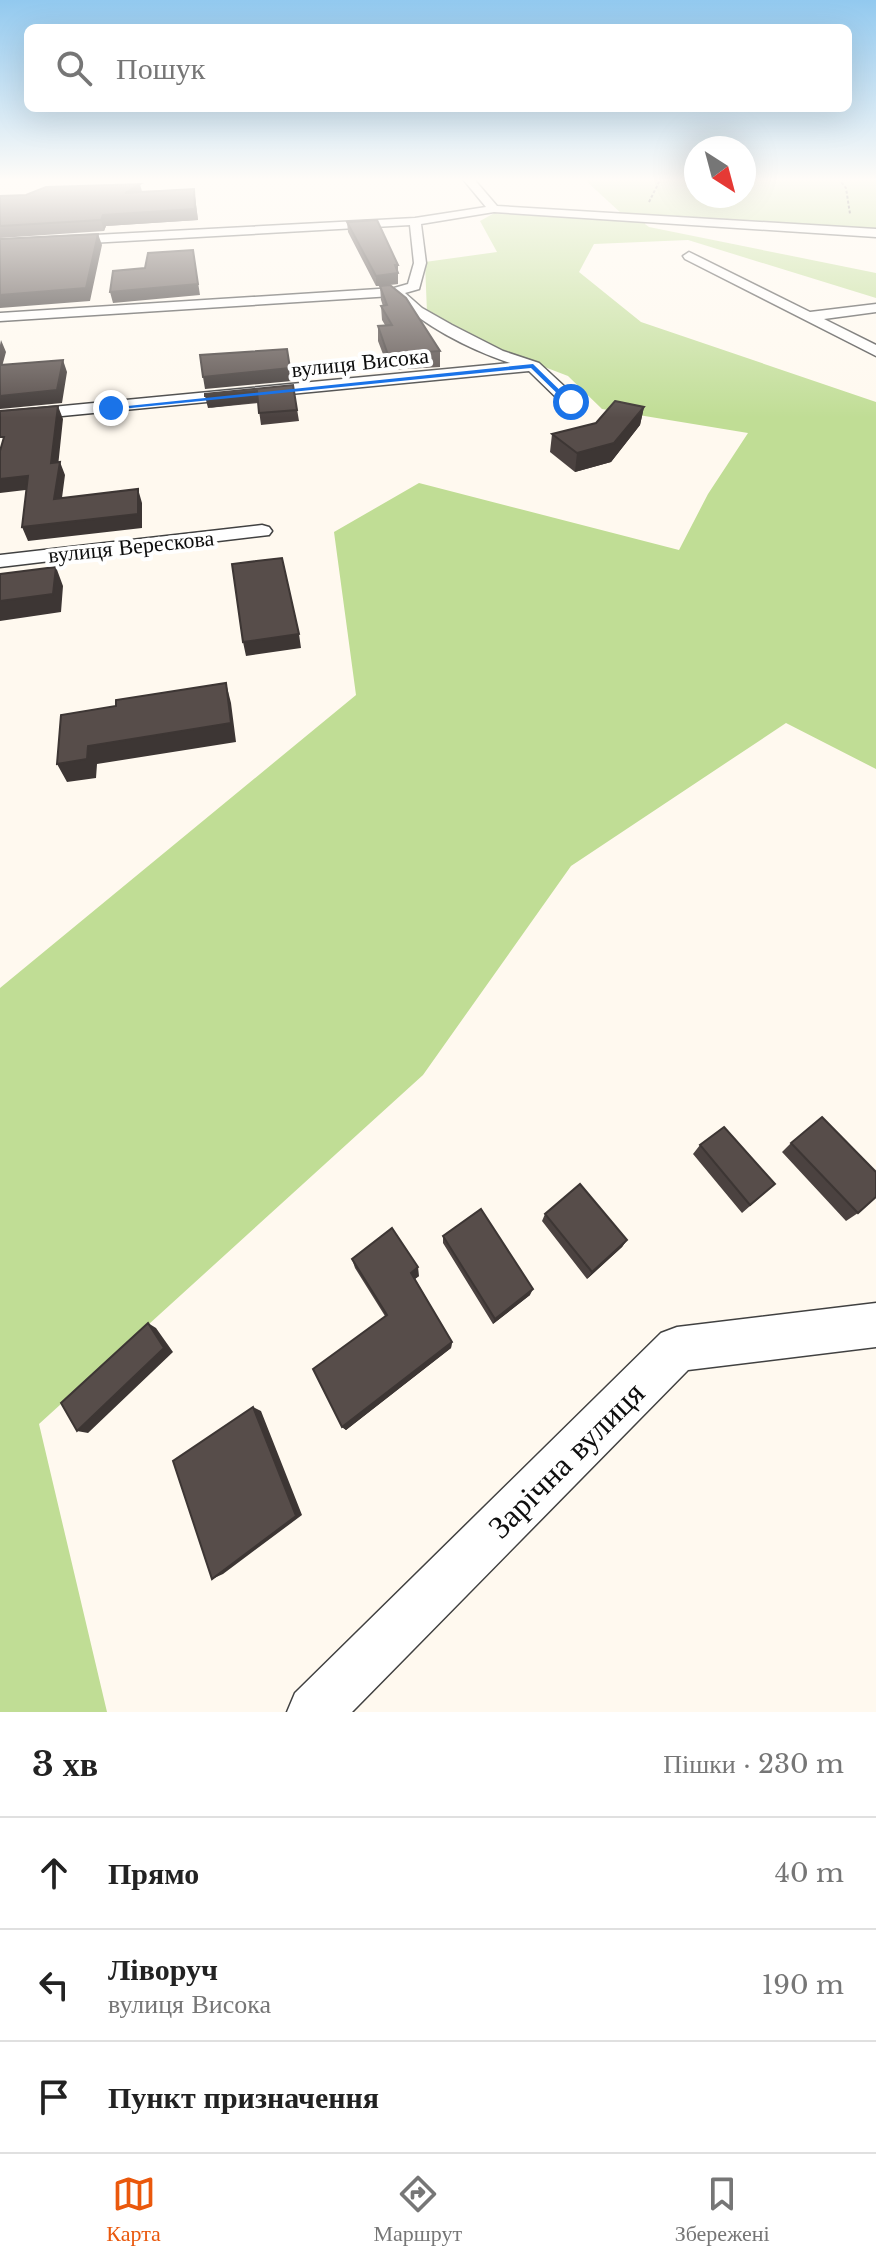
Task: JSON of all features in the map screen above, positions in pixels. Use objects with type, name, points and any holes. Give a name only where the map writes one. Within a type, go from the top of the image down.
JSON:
[{"type":"street","points":[[0,317],[395,292],[414,286],[419,258]]},
{"type":"street","points":[[693,258],[876,351]]},
{"type":"street","points":[[395,292],[417,311],[447,328],[498,354],[533,366],[571,402]]},
{"type":"street","points":[[812,316],[876,308]]},
{"type":"street","name":"вулиця Висока","points":[[0,417],[533,366]]},
{"type":"street","name":"вулиця Верескова","points":[[0,561],[262,531]]},
{"type":"street","name":"Зарічна вулиця","points":[[314,1712],[677,1349],[876,1325]]},
{"type":"green space","points":[[455,258],[587,258],[579,272],[641,322],[876,402],[876,769],[786,723],[571,866],[423,1075],[39,1424],[107,1712],[0,1712],[0,988],[356,695],[334,532],[419,483],[679,550],[708,494],[748,433],[602,409],[568,376],[477,341],[427,313],[425,262]]},
{"type":"green space","points":[[746,258],[801,258],[876,273],[876,298]]},
{"type":"building","points":[[0,258],[93,258],[86,288],[0,295]]},
{"type":"building","points":[[147,258],[194,258],[198,284],[110,292],[113,271],[145,268]]},
{"type":"building","points":[[366,258],[395,258],[398,273],[376,276]]},
{"type":"building","points":[[390,285],[406,298],[440,351],[388,355],[378,326],[392,325],[381,306],[387,305],[380,286]]},
{"type":"building","points":[[287,349],[290,368],[203,377],[200,355]]},
{"type":"building","points":[[63,360],[57,390],[0,396],[0,365]]},
{"type":"building","points":[[293,385],[297,410],[259,413],[257,391],[205,396],[205,394]]},
{"type":"building","points":[[615,401],[644,407],[614,443],[577,453],[552,434],[596,423]]},
{"type":"building","points":[[58,406],[51,463],[60,462],[54,499],[138,489],[138,514],[22,527],[28,476],[0,479],[0,451],[4,437],[0,437],[0,411]]},
{"type":"building","points":[[282,558],[299,634],[243,642],[232,564]]},
{"type":"building","points":[[56,567],[53,594],[0,601],[0,574]]},
{"type":"building","points":[[226,683],[231,723],[88,746],[87,759],[57,764],[61,715],[116,706],[116,700]]},
{"type":"building","points":[[822,1117],[876,1172],[876,1197],[858,1213],[791,1143]]},
{"type":"building","points":[[724,1127],[775,1184],[750,1205],[700,1145]]},
{"type":"building","points":[[580,1184],[627,1240],[592,1272],[545,1214]]},
{"type":"building","points":[[481,1209],[533,1289],[495,1319],[443,1236]]},
{"type":"building","points":[[392,1228],[418,1267],[411,1273],[452,1342],[342,1427],[313,1369],[387,1315],[352,1259]]},
{"type":"building","points":[[148,1323],[164,1348],[77,1431],[61,1403]]},
{"type":"building","points":[[253,1407],[296,1516],[212,1579],[173,1461]]},
{"type":"route","points":[[111,408],[533,366],[571,402]]}]
